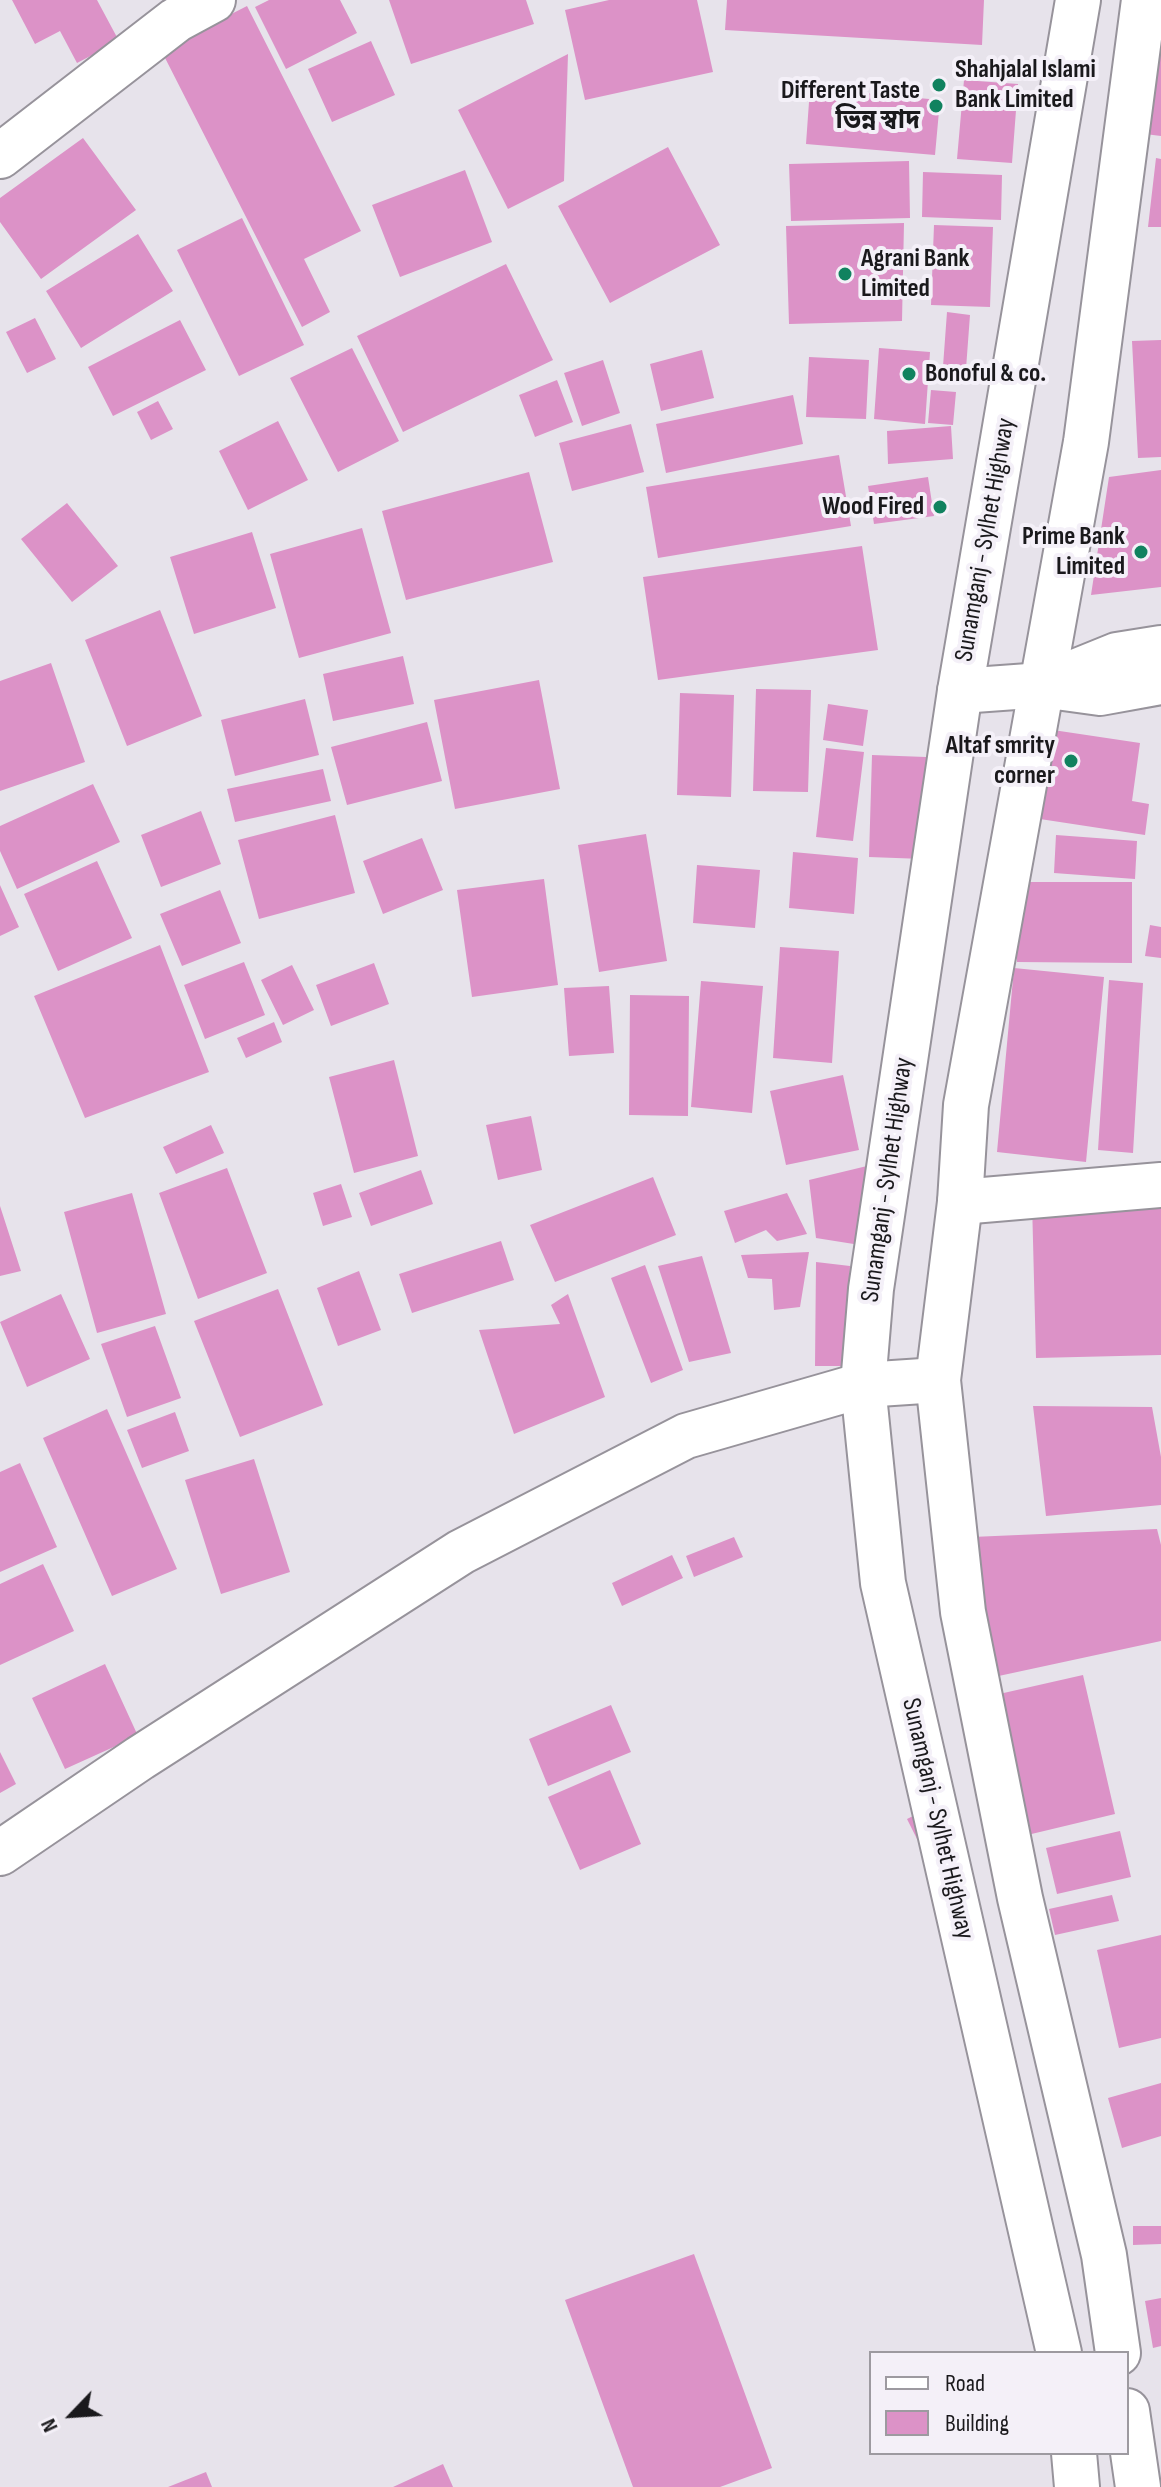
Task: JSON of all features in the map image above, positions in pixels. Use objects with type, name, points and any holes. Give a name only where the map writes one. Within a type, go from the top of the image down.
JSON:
[{"type":"main road","points":[[0,156],[176,20],[213,0]]},
{"type":"main road","name":"Sunamganj - Sylhet Highway","points":[[1059,2351],[883,1583],[863,1385],[873,1273],[960,691],[1078,0]]},
{"type":"main road","points":[[1118,2351],[1104,2255],[1020,1898],[963,1612],[938,1380],[960,1202],[966,1105],[1086,442],[1144,0]]},
{"type":"main road","points":[[1043,685],[1117,655],[1161,648]]},
{"type":"main road","points":[[960,691],[1043,685],[1100,693],[1161,682]]},
{"type":"main road","points":[[960,1202],[1161,1185]]},
{"type":"main road","points":[[0,1853],[140,1758],[461,1552],[686,1436],[863,1385],[938,1380]]},
{"type":"main road","points":[[1129,2425],[1138,2487]]},
{"type":"main road","points":[[1074,2455],[1077,2487]]},
{"type":"building","points":[[12,0],[97,0],[119,41],[77,63],[60,31],[35,44]]},
{"type":"building","points":[[269,0],[340,0],[357,33],[286,69],[255,7]]},
{"type":"building","points":[[389,0],[526,0],[534,24],[411,64]]},
{"type":"building","points":[[609,0],[697,0],[713,72],[585,100],[565,10]]},
{"type":"building","points":[[727,0],[984,0],[982,45],[725,30]]},
{"type":"building","points":[[247,6],[361,231],[304,259],[330,312],[302,327],[161,50]]},
{"type":"building","points":[[371,41],[395,95],[332,122],[308,69]]},
{"type":"building","points":[[1154,41],[1161,41],[1161,136],[1145,134]]},
{"type":"building","points":[[568,54],[564,181],[508,209],[458,110]]},
{"type":"building","points":[[964,80],[1018,84],[1012,163],[957,159]]},
{"type":"building","points":[[810,88],[940,100],[935,155],[806,144]]},
{"type":"building","points":[[83,138],[136,210],[41,279],[0,222],[0,198]]},
{"type":"building","points":[[668,147],[720,245],[610,303],[558,206]]},
{"type":"building","points":[[1156,158],[1161,159],[1161,227],[1148,227]]},
{"type":"building","points":[[909,161],[910,218],[791,221],[789,164]]},
{"type":"building","points":[[465,170],[492,242],[400,277],[372,205]]},
{"type":"building","points":[[923,172],[1002,175],[1001,220],[922,217]]},
{"type":"building","points":[[242,218],[304,345],[239,376],[177,250]]},
{"type":"building","name":"Agrani Bank Limited","points":[[904,223],[902,321],[789,324],[786,226]]},
{"type":"building","points":[[934,225],[993,227],[990,307],[931,305]]},
{"type":"building","points":[[138,234],[173,291],[81,348],[46,291]]},
{"type":"building","points":[[506,264],[553,360],[403,432],[357,336]]},
{"type":"building","points":[[947,312],[970,315],[965,382],[942,380]]},
{"type":"building","points":[[35,318],[56,359],[27,373],[6,332]]},
{"type":"building","points":[[180,320],[206,370],[113,416],[88,367]]},
{"type":"building","points":[[1161,340],[1161,457],[1138,458],[1132,341]]},
{"type":"building","points":[[352,348],[399,441],[338,472],[290,378]]},
{"type":"building","points":[[879,348],[930,352],[925,424],[874,419]]},
{"type":"building","points":[[702,350],[714,398],[661,411],[650,364]]},
{"type":"building","points":[[809,357],[869,360],[866,419],[806,417]]},
{"type":"building","points":[[603,360],[620,413],[582,426],[564,373]]},
{"type":"building","points":[[557,380],[573,422],[535,437],[519,395]]},
{"type":"building","points":[[931,390],[956,392],[953,425],[928,423]]},
{"type":"building","points":[[793,395],[803,444],[666,473],[656,424]]},
{"type":"building","points":[[158,401],[173,429],[151,440],[137,412]]},
{"type":"building","points":[[278,421],[308,480],[248,510],[219,451]]},
{"type":"building","points":[[631,424],[644,472],[572,491],[559,443]]},
{"type":"building","points":[[951,426],[953,459],[888,464],[887,431]]},
{"type":"building","points":[[839,455],[851,526],[658,558],[646,487]]},
{"type":"building","points":[[1161,470],[1161,587],[1091,595],[1109,477]]},
{"type":"building","points":[[529,472],[553,562],[406,600],[382,511]]},
{"type":"building","points":[[928,477],[934,516],[874,524],[868,486]]},
{"type":"building","points":[[67,503],[118,566],[72,602],[21,539]]},
{"type":"building","points":[[362,528],[391,633],[299,658],[270,554]]},
{"type":"building","points":[[252,532],[276,608],[194,634],[170,557]]},
{"type":"building","points":[[862,546],[878,650],[658,680],[643,577]]},
{"type":"building","points":[[160,610],[202,716],[127,746],[85,640]]},
{"type":"building","points":[[403,656],[414,704],[333,721],[323,674]]},
{"type":"building","points":[[51,663],[85,762],[0,791],[0,681]]},
{"type":"building","points":[[539,680],[560,789],[455,809],[434,700]]},
{"type":"building","points":[[756,689],[811,690],[808,792],[753,791]]},
{"type":"building","points":[[680,693],[734,695],[731,797],[677,795]]},
{"type":"building","points":[[305,699],[319,755],[235,776],[221,720]]},
{"type":"building","points":[[828,704],[868,710],[863,746],[823,740]]},
{"type":"building","points":[[427,722],[442,781],[347,805],[331,747]]},
{"type":"building","points":[[1053,730],[1140,743],[1132,801],[1149,804],[1145,835],[1040,819]]},
{"type":"building","points":[[826,748],[864,752],[853,841],[816,837]]},
{"type":"building","points":[[872,755],[926,757],[923,859],[869,857]]},
{"type":"building","points":[[323,769],[331,801],[235,822],[227,789]]},
{"type":"building","points":[[93,784],[120,842],[17,889],[0,851],[0,826]]},
{"type":"building","points":[[201,811],[221,864],[161,887],[141,835]]},
{"type":"building","points":[[335,815],[355,893],[259,919],[238,840]]},
{"type":"building","points":[[646,834],[667,961],[599,972],[578,845]]},
{"type":"building","points":[[1056,835],[1137,841],[1135,879],[1054,873]]},
{"type":"building","points":[[422,838],[443,890],[383,914],[363,861]]},
{"type":"building","points":[[793,852],[858,858],[854,914],[789,908]]},
{"type":"building","points":[[97,861],[132,938],[58,971],[24,894]]},
{"type":"building","points":[[697,865],[760,870],[755,928],[693,923]]},
{"type":"building","points":[[544,879],[558,985],[472,997],[457,890]]},
{"type":"building","points":[[1016,882],[1132,882],[1132,963],[1017,962]]},
{"type":"building","points":[[0,885],[19,927],[0,936]]},
{"type":"building","points":[[220,890],[241,943],[182,966],[160,914]]},
{"type":"building","points":[[1150,925],[1161,927],[1161,958],[1145,956]]},
{"type":"building","points":[[160,945],[209,1072],[85,1118],[34,996]]},
{"type":"building","points":[[780,947],[839,951],[832,1063],[773,1058]]},
{"type":"building","points":[[244,962],[265,1015],[205,1039],[184,985]]},
{"type":"building","points":[[374,963],[389,1004],[331,1026],[316,985]]},
{"type":"building","points":[[292,965],[314,1010],[283,1025],[261,980]]},
{"type":"building","points":[[1014,968],[1104,977],[1086,1162],[997,1152]]},
{"type":"building","points":[[1109,980],[1143,983],[1133,1153],[1098,1150]]},
{"type":"building","points":[[701,981],[763,986],[752,1113],[691,1107]]},
{"type":"building","points":[[609,986],[614,1053],[569,1056],[564,988]]},
{"type":"building","points":[[630,995],[689,996],[688,1116],[629,1115]]},
{"type":"building","points":[[274,1022],[282,1042],[246,1058],[237,1038]]},
{"type":"building","points":[[394,1060],[418,1156],[354,1173],[329,1077]]},
{"type":"building","points":[[843,1075],[859,1150],[786,1165],[770,1091]]},
{"type":"building","points":[[531,1116],[542,1170],[498,1180],[486,1125]]},
{"type":"building","points":[[211,1125],[224,1153],[176,1174],[163,1147]]},
{"type":"building","points":[[867,1166],[860,1245],[816,1238],[809,1180]]},
{"type":"building","points":[[227,1168],[267,1273],[198,1299],[159,1193]]},
{"type":"building","points":[[421,1170],[433,1204],[371,1226],[359,1193]]},
{"type":"building","points":[[653,1177],[676,1235],[555,1282],[530,1225]]},
{"type":"building","points":[[341,1184],[352,1217],[323,1226],[313,1193]]},
{"type":"building","points":[[132,1193],[166,1314],[97,1333],[64,1212]]},
{"type":"building","points":[[787,1193],[807,1234],[777,1241],[766,1230],[735,1243],[724,1211]]},
{"type":"building","points":[[1161,1199],[1161,1355],[1036,1358],[1032,1202]]},
{"type":"building","points":[[0,1206],[21,1271],[0,1276]]},
{"type":"building","points":[[501,1241],[514,1280],[412,1313],[399,1274]]},
{"type":"building","points":[[809,1252],[800,1307],[774,1310],[772,1279],[748,1278],[741,1255]]},
{"type":"building","points":[[702,1256],[731,1353],[689,1362],[658,1266]]},
{"type":"building","points":[[816,1262],[850,1266],[846,1366],[815,1366]]},
{"type":"building","points":[[645,1265],[683,1370],[651,1383],[611,1278]]},
{"type":"building","points":[[359,1271],[381,1330],[338,1346],[317,1288]]},
{"type":"building","points":[[278,1289],[323,1405],[240,1437],[194,1321]]},
{"type":"building","points":[[61,1294],[90,1359],[27,1387],[0,1322]]},
{"type":"building","points":[[568,1294],[605,1397],[514,1434],[479,1330],[560,1324],[551,1305]]},
{"type":"building","points":[[155,1326],[181,1398],[127,1417],[101,1344]]},
{"type":"building","points":[[1033,1406],[1152,1407],[1161,1457],[1161,1505],[1046,1516]]},
{"type":"building","points":[[107,1409],[177,1569],[112,1596],[43,1438]]},
{"type":"building","points":[[175,1412],[189,1451],[142,1468],[127,1430]]},
{"type":"building","points":[[254,1459],[290,1572],[221,1594],[185,1480]]},
{"type":"building","points":[[20,1463],[57,1547],[0,1572],[0,1472]]},
{"type":"building","points":[[1157,1529],[1161,1545],[1161,1641],[994,1677],[972,1537]]},
{"type":"building","points":[[734,1537],[743,1557],[694,1577],[686,1556]]},
{"type":"building","points":[[672,1555],[683,1578],[622,1606],[612,1583]]},
{"type":"building","points":[[43,1564],[74,1631],[0,1665],[0,1584]]},
{"type":"building","points":[[105,1664],[138,1736],[65,1769],[32,1698]]},
{"type":"building","points":[[1083,1675],[1115,1814],[1019,1837],[986,1697]]},
{"type":"building","points":[[611,1705],[631,1752],[548,1786],[529,1739]]},
{"type":"building","points":[[0,1752],[16,1784],[0,1793]]},
{"type":"building","points":[[610,1770],[641,1844],[580,1870],[548,1797]]},
{"type":"building","points":[[917,1814],[926,1834],[917,1839],[907,1819]]},
{"type":"building","points":[[1120,1831],[1131,1877],[1057,1894],[1046,1848]]},
{"type":"building","points":[[1112,1895],[1119,1921],[1055,1935],[1049,1909]]},
{"type":"building","points":[[1161,1935],[1161,2038],[1119,2048],[1097,1950]]},
{"type":"building","points":[[1161,2083],[1161,2136],[1122,2148],[1108,2098]]},
{"type":"building","points":[[1133,2226],[1161,2226],[1161,2244],[1133,2245]]},
{"type":"building","points":[[694,2254],[772,2468],[720,2487],[633,2487],[565,2300]]},
{"type":"building","points":[[1161,2298],[1161,2346],[1153,2348],[1145,2301]]},
{"type":"building","points":[[443,2464],[453,2487],[393,2487]]},
{"type":"building","points":[[206,2472],[212,2487],[168,2487]]},
{"type":"place","name":"Shahjalal Islami Bank Limited","points":[[939,85]]},
{"type":"place","name":"Different Taste ভিন্ন স্বাদ","points":[[936,106]]},
{"type":"place","name":"Agrani Bank Limited","points":[[845,274]]},
{"type":"place","name":"Bonoful & co.","points":[[909,374]]},
{"type":"place","name":"Wood Fired","points":[[940,507]]},
{"type":"place","name":"Prime Bank Limited","points":[[1141,552]]},
{"type":"place","name":"Altaf smrity corner","points":[[1071,761]]}]
